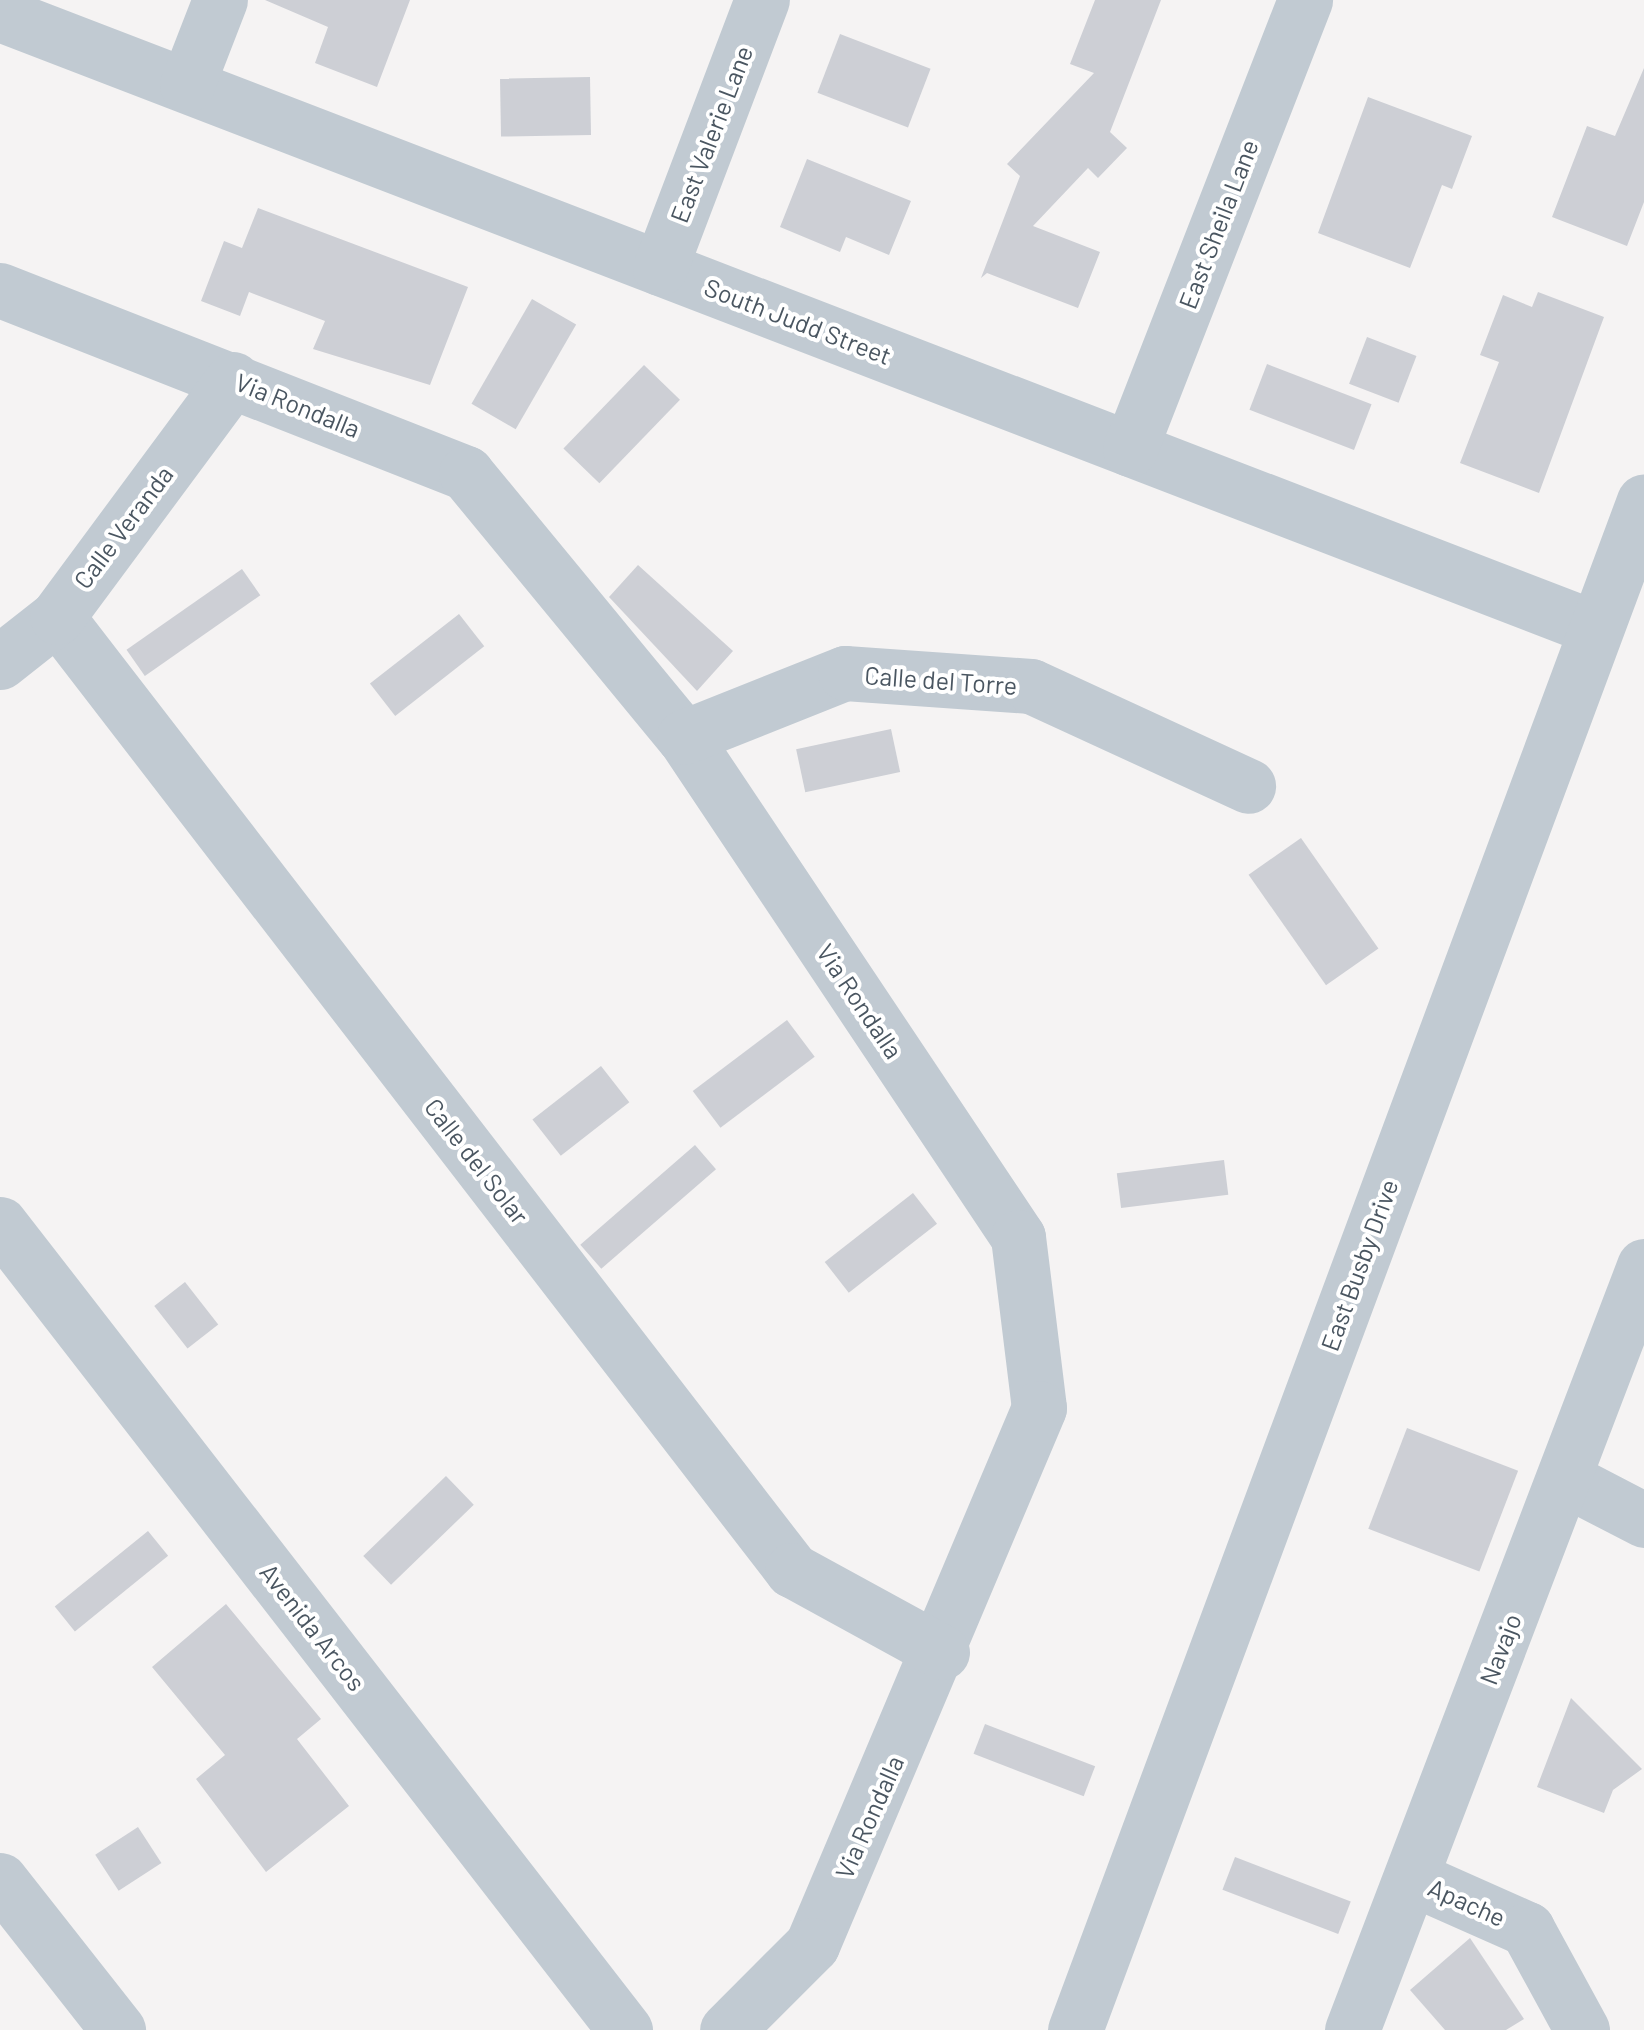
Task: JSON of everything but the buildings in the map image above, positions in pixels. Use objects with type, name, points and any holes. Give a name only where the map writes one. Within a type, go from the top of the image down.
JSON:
[{"type":"street","points":[[186,85],[220,0]]},
{"type":"street","name":"East Valerie Lane","points":[[660,268],[762,0]]},
{"type":"street","name":"East Sheila Lane","points":[[1130,449],[1305,0]]},
{"type":"street","name":"South Judd Street","points":[[0,14],[1596,628]]},
{"type":"street","name":"Via Rondalla","points":[[0,290],[466,473],[684,737],[1018,1237],[1039,1408],[942,1652],[812,1945],[727,2030]]},
{"type":"street","name":"Calle Veranda","points":[[0,662],[57,617],[233,379]]},
{"type":"street","name":"East Busby Drive","points":[[1075,2030],[1644,501]]},
{"type":"street","name":"Calle del Solar","points":[[57,617],[792,1570],[942,1652]]},
{"type":"street","name":"Calle del Torre","points":[[684,737],[846,673],[1031,686],[1248,786]]},
{"type":"street","name":"Avenida Arcos","points":[[0,1224],[625,2030]]},
{"type":"street","name":"Navajo","points":[[1352,2030],[1644,1266]]},
{"type":"street","points":[[1564,1480],[1644,1520]]},
{"type":"street","name":"Apache","points":[[1412,1878],[1526,1929],[1582,2030]]},
{"type":"street","points":[[0,1880],[118,2030]]}]
